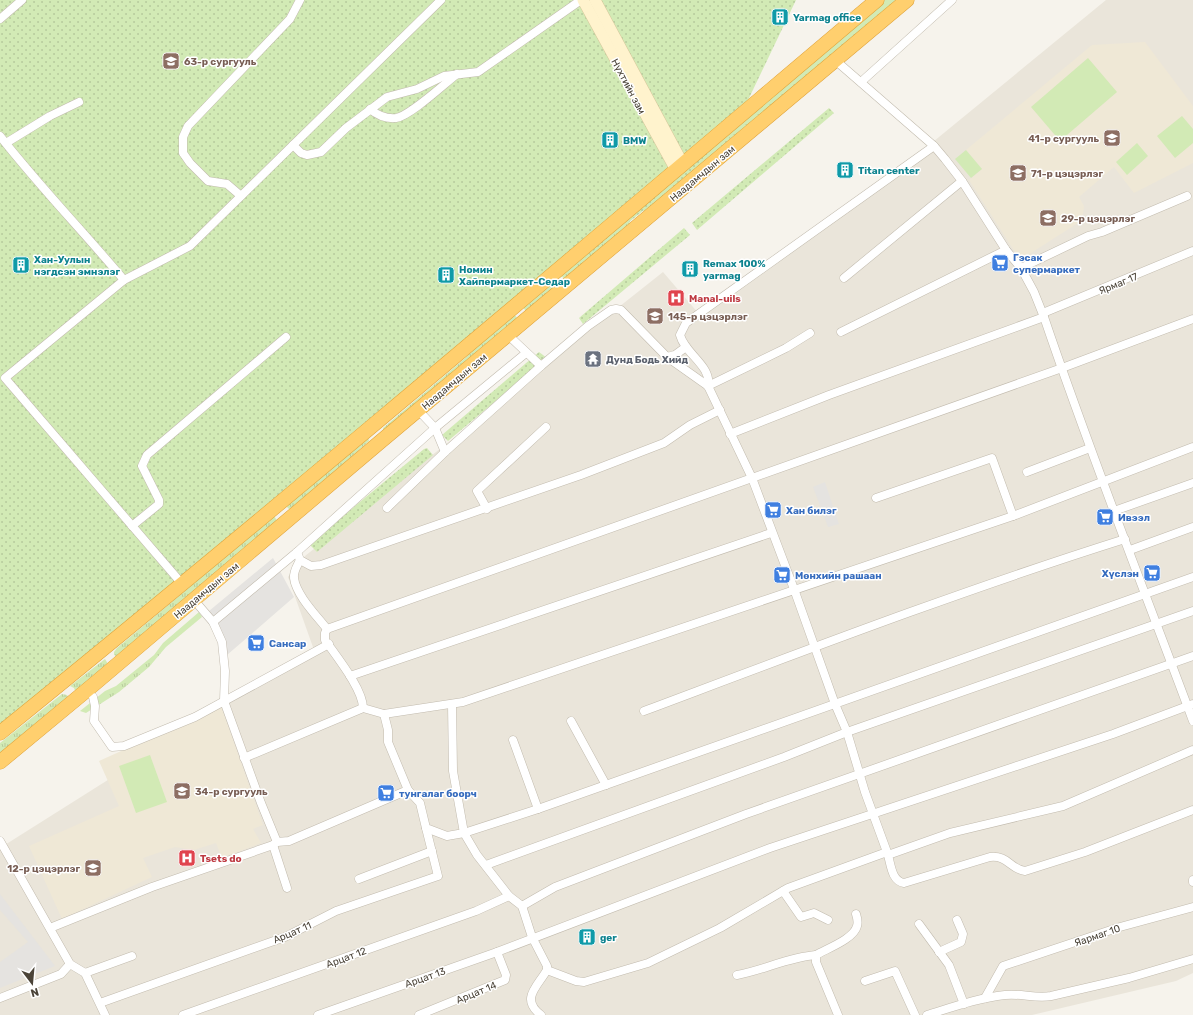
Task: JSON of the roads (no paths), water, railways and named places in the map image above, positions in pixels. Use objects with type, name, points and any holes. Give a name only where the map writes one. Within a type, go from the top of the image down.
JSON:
[{"type":"highway","name":"Наадамчдын зам","points":[[0,733],[183,585],[369,430],[511,308],[877,0]]},
{"type":"highway","name":"Наадамчдын зам","points":[[0,762],[120,663],[380,442],[509,336],[907,0]]},
{"type":"highway","points":[[630,209],[642,223]]},
{"type":"highway","points":[[554,272],[559,283],[568,286]]},
{"type":"highway","points":[[511,308],[522,313],[524,323]]},
{"type":"highway","points":[[369,430],[380,442]]},
{"type":"highway","points":[[106,648],[109,657],[120,663]]},
{"type":"highway","points":[[60,685],[70,690],[74,701]]},
{"type":"main road","name":"Нүхтийн зам","points":[[582,0],[680,167]]},
{"type":"main road","name":"Нүхтийн зам","points":[[595,0],[680,167]]},
{"type":"street","points":[[0,19],[22,0]]},
{"type":"street","points":[[241,196],[227,184],[208,181],[190,163],[183,154],[183,136],[188,126],[290,19],[300,0]]},
{"type":"street","points":[[183,585],[2,375],[124,280],[190,246],[441,0]]},
{"type":"street","points":[[293,145],[302,153],[307,155],[321,152],[346,128],[387,97],[417,89],[444,76],[470,74],[483,69],[582,0]]},
{"type":"street","points":[[861,82],[952,0]]},
{"type":"street","points":[[835,60],[934,146],[962,181],[1006,250],[1021,268],[1043,315],[1102,482],[1126,539],[1171,664],[1190,705],[1193,722]]},
{"type":"street","points":[[370,109],[378,115],[396,118],[414,108],[457,74]]},
{"type":"street","points":[[6,143],[50,116],[79,102]]},
{"type":"street","points":[[0,136],[61,210],[82,229],[124,280]]},
{"type":"street","points":[[708,386],[710,379],[705,370],[686,347],[680,335],[686,323],[934,146]]},
{"type":"street","points":[[844,278],[962,181]]},
{"type":"street","points":[[1021,268],[1088,236],[1102,232],[1186,196]]},
{"type":"street","points":[[841,332],[1006,250]]},
{"type":"street","name":"Ярмаг 17","points":[[730,434],[837,392],[1043,315],[1193,251]]},
{"type":"street","points":[[387,508],[445,452],[541,366],[588,326],[616,308],[621,310],[667,357],[708,386],[720,410],[752,478],[835,704],[848,732],[872,813],[888,854],[895,878],[898,882],[904,883],[990,857],[998,856],[1005,858],[1018,870],[1025,871],[1085,852],[1193,810]]},
{"type":"street","points":[[327,629],[1062,368],[1193,319]]},
{"type":"street","points":[[708,386],[786,348],[810,333]]},
{"type":"street","points":[[509,336],[541,366]]},
{"type":"street","points":[[132,526],[158,504],[159,500],[142,466],[147,456],[286,337]]},
{"type":"street","points":[[667,357],[675,355],[686,347]]},
{"type":"street","points":[[213,622],[297,552],[435,428],[526,353]]},
{"type":"street","points":[[297,552],[300,560],[311,566],[321,565],[487,509],[581,475],[664,442],[690,425],[720,410]]},
{"type":"street","points":[[419,411],[435,428],[445,452]]},
{"type":"street","points":[[487,509],[477,491],[546,427]]},
{"type":"street","points":[[244,758],[363,708],[384,714],[452,704],[470,699],[1013,516],[1193,447]]},
{"type":"street","points":[[1027,472],[1090,448]]},
{"type":"street","points":[[876,498],[992,458],[1013,516]]},
{"type":"street","points":[[1114,511],[1193,482]]},
{"type":"street","points":[[1130,550],[1193,527]]},
{"type":"street","points":[[350,676],[771,532]]},
{"type":"street","points":[[644,711],[814,647],[1042,565],[1126,539]]},
{"type":"street","points":[[300,560],[295,570],[294,578],[298,590],[327,629]]},
{"type":"street","points":[[426,828],[447,836],[464,833],[538,809],[1193,577]]},
{"type":"street","points":[[194,600],[213,622],[222,642],[225,671],[224,701],[275,844],[287,888]]},
{"type":"street","points":[[486,865],[784,757],[848,732],[1193,611]]},
{"type":"street","points":[[327,629],[325,640],[350,676],[361,696],[363,708]]},
{"type":"street","points":[[93,697],[96,725],[110,746],[124,746],[195,717],[329,644]]},
{"type":"street","points":[[522,906],[555,887],[746,814],[1193,656]]},
{"type":"street","points":[[452,704],[453,771],[464,833],[477,856],[486,865],[509,896],[522,906],[532,937],[547,970],[584,982],[648,963],[720,928],[783,891],[950,833],[1063,806],[1193,750]]},
{"type":"street","name":"Арцат 13","points":[[318,1015],[497,952],[532,937],[770,848],[1113,734],[1190,705]]},
{"type":"street","name":"Арцат 11","points":[[100,1003],[284,937],[336,912],[438,876],[420,803],[408,790],[388,742],[388,730],[384,714]]},
{"type":"street","points":[[572,721],[606,785]]},
{"type":"street","points":[[513,740],[538,809]]},
{"type":"street","points":[[50,928],[152,887],[275,844],[289,841],[408,790]]},
{"type":"street","points":[[0,841],[70,964],[85,973],[105,1015]]},
{"type":"street","points":[[359,879],[432,851]]},
{"type":"street","points":[[783,891],[801,917],[814,913],[828,920]]},
{"type":"street","name":"Арцат 12","points":[[183,1015],[476,911],[509,896]]},
{"type":"street","name":"Яармаг 10","points":[[985,998],[1003,966],[1120,927],[1193,907]]},
{"type":"street","points":[[737,975],[756,971],[791,959],[816,955],[841,943],[856,930],[858,925],[856,914]]},
{"type":"street","points":[[939,952],[961,942],[963,934],[957,920]]},
{"type":"street","points":[[919,924],[949,965],[964,1004]]},
{"type":"street","name":"Арцат 14","points":[[419,1015],[505,980],[506,975],[497,952]]},
{"type":"street","points":[[816,955],[816,962],[838,1015]]},
{"type":"street","points":[[85,973],[132,956]]},
{"type":"street","points":[[927,1015],[985,998],[1007,995],[1024,995],[1042,998],[1129,978],[1193,959]]},
{"type":"street","points":[[0,998],[61,974],[70,964]]},
{"type":"street","points":[[541,1015],[533,1009],[530,1001],[532,993],[547,970]]},
{"type":"street","points":[[865,981],[896,971],[915,1015]]},
{"type":"place","name":"Yarmag office","points":[[780,17]]},
{"type":"place","name":"63-р сургууль","points":[[171,61]]},
{"type":"place","name":"41-р сургууль","points":[[1112,138]]},
{"type":"place","name":"BMW","points":[[610,140]]},
{"type":"place","name":"Titan center","points":[[845,170]]},
{"type":"place","name":"71-р цэцэрлэг","points":[[1018,173]]},
{"type":"place","name":"29-р цэцэрлэг","points":[[1048,218]]},
{"type":"place","name":"Гэсак супермаркет","points":[[1000,263]]},
{"type":"place","name":"Хан-Уулын нэгдсэн эмнэлэг","points":[[21,265]]},
{"type":"place","name":"Remax 100% yarmag","points":[[690,269]]},
{"type":"place","name":"Номин Хайпермаркет-Седар","points":[[446,275]]},
{"type":"place","name":"Manal-uils","points":[[676,298]]},
{"type":"place","name":"145-р цэцэрлэг","points":[[655,316]]},
{"type":"place","name":"Дунд Бодь Хийд","points":[[593,359]]},
{"type":"place","name":"Хан билэг","points":[[773,510]]},
{"type":"place","name":"Ивээл","points":[[1105,517]]},
{"type":"place","name":"Хүслэн","points":[[1152,573]]},
{"type":"place","name":"Мөнхийн рашаан","points":[[782,575]]},
{"type":"place","name":"Сансар","points":[[256,643]]},
{"type":"place","name":"34-р сургууль","points":[[182,791]]},
{"type":"place","name":"тунгалаг боорч","points":[[386,793]]},
{"type":"place","name":"Tsets do","points":[[187,858]]},
{"type":"place","name":"12-р цэцэрлэг","points":[[93,868]]},
{"type":"place","name":"ger","points":[[587,937]]}]
